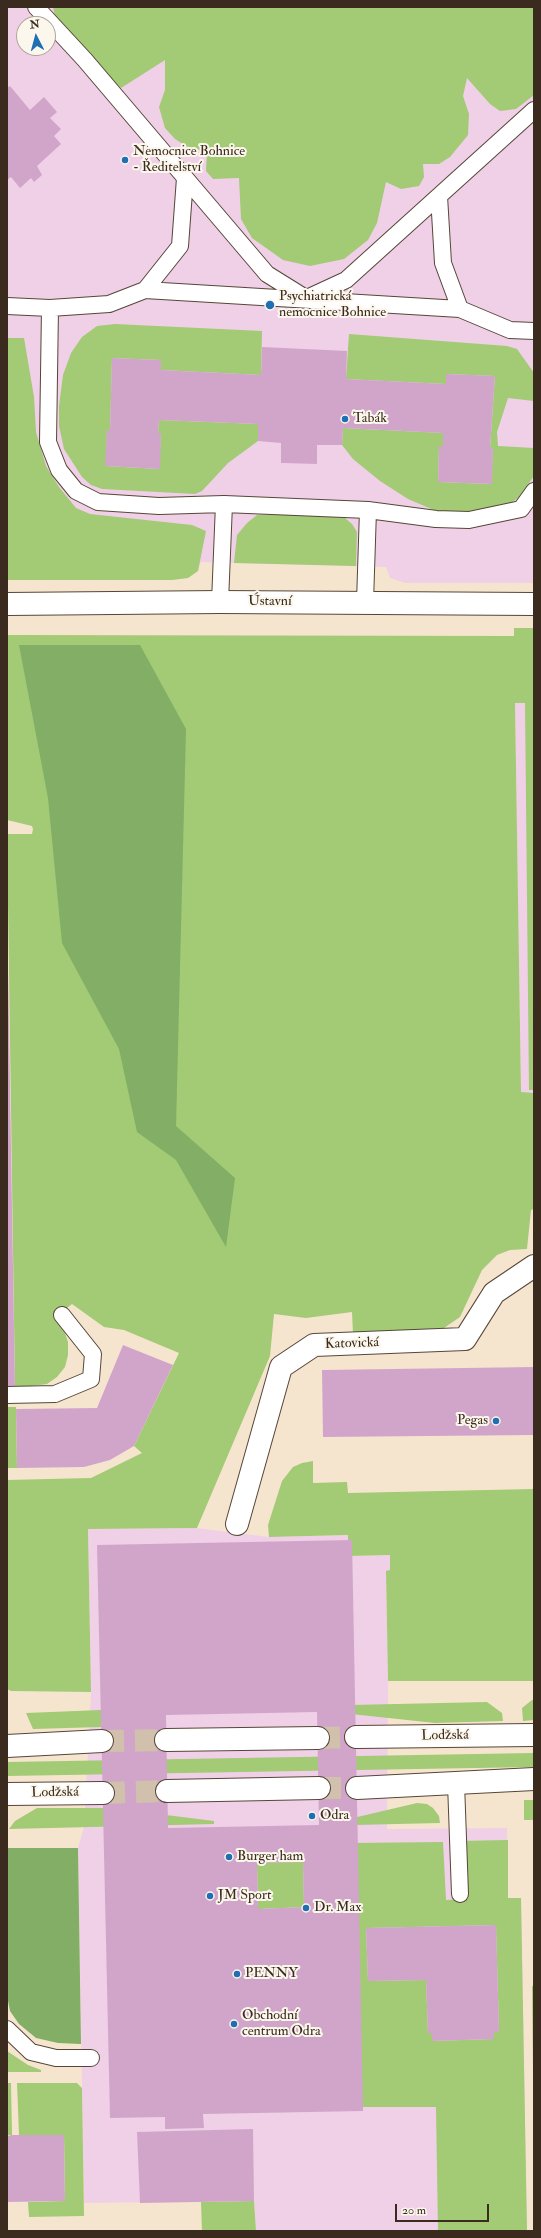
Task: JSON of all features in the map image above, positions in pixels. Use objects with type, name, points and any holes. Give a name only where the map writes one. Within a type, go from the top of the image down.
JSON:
[{"type":"street","name":"Ústavní","points":[[7,604],[220,602],[534,604]]},
{"type":"street","name":"Katovická","points":[[237,1524],[281,1367],[314,1345],[465,1339],[494,1293],[534,1266]]},
{"type":"street","name":"Lodžská","points":[[356,1737],[534,1735]]},
{"type":"street","points":[[166,1740],[318,1738]]},
{"type":"street","points":[[7,1746],[102,1741]]},
{"type":"street","points":[[357,1788],[534,1779]]},
{"type":"street","points":[[167,1791],[319,1788]]},
{"type":"street","name":"Lodžská","points":[[7,1794],[103,1793]]},
{"type":"lane","points":[[36,7],[85,60],[267,274],[306,298]]},
{"type":"lane","points":[[306,298],[346,280],[534,110]]},
{"type":"lane","points":[[145,290],[180,246],[185,178]]},
{"type":"lane","points":[[439,196],[443,264],[460,309]]},
{"type":"lane","points":[[7,306],[50,308],[109,304],[145,290],[306,298],[460,309],[510,330],[534,332]]},
{"type":"lane","points":[[50,308],[48,442],[59,470],[76,491],[98,502],[159,506],[224,504],[368,510],[436,519],[468,520],[522,509],[534,491]]},
{"type":"lane","points":[[220,602],[224,504]]},
{"type":"lane","points":[[365,602],[368,510]]},
{"type":"lane","points":[[7,1395],[55,1394],[91,1379],[93,1354],[62,1315]]},
{"type":"lane","points":[[456,1783],[460,1894]]},
{"type":"lane","points":[[7,2029],[31,2052],[56,2058],[91,2058]]},
{"type":"shaded area","name":"Psychiatrická nemocnice Bohnice","points":[[7,7],[534,7],[534,583],[405,583],[390,578],[386,567],[201,562],[198,571],[188,578],[172,580],[7,580]]},
{"type":"shaded area","points":[[534,702],[534,1093],[521,1093],[515,703]]},
{"type":"shaded area","points":[[196,1528],[269,1537],[349,1535],[349,1556],[390,1555],[390,1571],[386,1571],[388,1681],[387,1829],[507,1828],[508,1898],[521,1898],[527,2231],[256,2231],[254,2201],[84,2203],[78,1848],[84,1827],[91,1692],[88,1529]]},
{"type":"green space","points":[[53,7],[534,7],[534,95],[516,109],[500,111],[490,104],[467,78],[463,96],[469,114],[468,135],[450,157],[439,164],[423,164],[424,177],[419,186],[401,189],[386,182],[377,223],[368,240],[344,259],[310,266],[283,260],[252,238],[241,219],[239,178],[213,179],[206,171],[207,152],[186,146],[175,139],[165,128],[159,107],[165,90],[165,60],[121,88],[99,67],[55,16]]},
{"type":"green space","points":[[115,324],[262,331],[261,375],[161,370],[161,360],[112,358],[110,430],[107,430],[106,466],[159,469],[161,433],[158,433],[159,420],[258,424],[258,441],[228,463],[202,491],[195,494],[102,489],[91,485],[82,477],[64,449],[59,426],[59,406],[63,375],[71,353],[82,337],[97,326]]},
{"type":"green space","points":[[349,334],[507,346],[517,349],[534,373],[534,401],[508,398],[497,432],[498,446],[534,448],[534,476],[519,497],[505,508],[455,514],[436,511],[408,499],[380,481],[353,459],[342,445],[343,428],[443,433],[443,446],[439,446],[438,482],[491,484],[493,448],[490,448],[495,376],[446,374],[446,384],[346,379]]},
{"type":"green space","points":[[7,338],[24,338],[34,397],[36,432],[46,466],[59,487],[76,508],[90,514],[192,525],[206,531],[198,571],[188,578],[172,580],[7,580]]},
{"type":"green space","points":[[296,514],[345,518],[352,524],[357,532],[356,566],[234,563],[237,535],[247,523],[257,515]]},
{"type":"green space","points":[[514,628],[534,628],[534,1090],[529,1090],[525,703],[515,703],[521,1092],[534,1093],[534,1209],[531,1210],[527,1249],[510,1250],[497,1255],[482,1270],[460,1317],[444,1328],[353,1334],[352,1312],[306,1318],[274,1314],[270,1356],[197,1528],[88,1529],[91,1692],[11,1691],[7,1689],[7,1480],[91,1478],[142,1453],[134,1446],[179,1353],[124,1330],[104,1327],[72,1304],[55,1318],[65,1333],[68,1342],[68,1355],[65,1367],[57,1377],[47,1384],[15,1388],[7,834],[32,834],[33,829],[32,826],[7,820],[7,635],[514,636]]},
{"type":"green space","points":[[19,645],[140,645],[186,729],[176,1126],[235,1178],[226,1247],[176,1160],[137,1132],[119,1049],[62,943],[48,798]]},
{"type":"green space","points":[[7,1407],[16,1407],[17,1468],[7,1468]]},
{"type":"green space","points":[[313,1461],[313,1483],[347,1482],[348,1493],[534,1489],[534,1681],[388,1681],[386,1571],[390,1570],[390,1555],[348,1556],[348,1535],[269,1537],[268,1525],[282,1481],[293,1467],[302,1463]]},
{"type":"green space","points":[[534,1700],[534,1720],[523,1721],[522,1708]]},
{"type":"green space","points":[[487,1702],[502,1713],[503,1721],[435,1723],[351,1714],[351,1705]]},
{"type":"green space","points":[[101,1710],[101,1727],[33,1729],[26,1713]]},
{"type":"green space","points":[[534,1753],[534,1767],[7,1776],[7,1762]]},
{"type":"green space","points":[[524,1800],[534,1800],[534,1820],[524,1820]]},
{"type":"green space","points":[[417,1803],[427,1804],[433,1808],[439,1816],[440,1823],[354,1825],[353,1818]]},
{"type":"green space","points":[[37,1808],[110,1808],[214,1821],[214,1824],[9,1829],[15,1821]]},
{"type":"green space","points":[[508,1840],[508,1898],[521,1898],[527,2231],[438,2231],[436,2107],[358,2107],[351,1843],[443,1842],[446,1900],[462,1899],[459,1841]],"holes":[[[496,1925],[499,2032],[494,2032],[494,2039],[432,2041],[432,2033],[428,2033],[426,1980],[368,1981],[366,1928]]]},
{"type":"green space","points":[[7,1848],[78,1848],[81,2044],[58,2043],[36,2038],[19,2024],[10,2011],[7,1996]]},
{"type":"green space","points":[[303,1862],[304,1907],[258,1909],[257,1863]]},
{"type":"green space","points":[[532,1986],[534,1986],[533,2075]]},
{"type":"green space","points":[[7,2051],[28,2065],[41,2070],[41,2072],[7,2072]]},
{"type":"green space","points":[[7,2083],[11,2083],[12,2135],[7,2135]]},
{"type":"green space","points":[[17,2083],[77,2083],[82,2088],[84,2216],[29,2217],[28,2202],[65,2201],[64,2135],[19,2135]]},
{"type":"green space","points":[[254,2201],[256,2231],[202,2231],[201,2202]]},
{"type":"building","points":[[10,86],[30,110],[44,97],[57,112],[50,118],[61,129],[54,136],[61,144],[37,166],[42,175],[34,182],[31,178],[20,188],[11,177],[7,180],[7,88]]},
{"type":"building","points":[[262,347],[347,351],[346,379],[446,384],[446,374],[495,376],[490,448],[493,448],[492,484],[438,482],[439,446],[443,446],[443,433],[343,428],[342,445],[317,445],[317,464],[281,463],[281,443],[258,441],[258,424],[159,420],[158,433],[161,433],[160,469],[105,466],[107,430],[110,430],[112,358],[161,360],[161,370],[261,375]]},
{"type":"building","points":[[8,963],[15,1388],[7,1388]]},
{"type":"building","points":[[123,1345],[173,1365],[134,1446],[110,1460],[84,1467],[17,1468],[16,1409],[97,1408]]},
{"type":"building","points":[[534,1367],[534,1435],[323,1437],[322,1370]]},
{"type":"building","points":[[352,1540],[363,2111],[203,2114],[204,2128],[165,2129],[165,2117],[110,2118],[97,1545]],"holes":[[[317,1712],[319,1825],[168,1828],[166,1715]],[[303,1862],[304,1907],[258,1909],[257,1863]]]},
{"type":"building","points":[[496,1925],[499,2032],[494,2032],[494,2039],[432,2041],[432,2033],[428,2034],[426,1980],[368,1981],[366,1928]]},
{"type":"building","points":[[253,2129],[254,2201],[140,2203],[137,2132]]},
{"type":"building","points":[[64,2135],[65,2201],[7,2202],[7,2136]]},
{"type":"tunnel","points":[[318,1738],[356,1737]]},
{"type":"tunnel","points":[[102,1741],[166,1740]]},
{"type":"tunnel","points":[[319,1788],[357,1788]]},
{"type":"tunnel","points":[[103,1793],[167,1791]]},
{"type":"place","name":"Nemocnice Bohnice - Ředitelství","points":[[125,160]]},
{"type":"place","name":"Psychiatrická nemocnice Bohnice","points":[[270,305]]},
{"type":"place","name":"Tabák","points":[[345,419]]},
{"type":"place","name":"Pegas","points":[[496,1421]]},
{"type":"place","name":"Odra","points":[[312,1816]]},
{"type":"place","name":"Burger ham","points":[[229,1857]]},
{"type":"place","name":"JM Sport","points":[[210,1896]]},
{"type":"place","name":"Dr. Max","points":[[306,1908]]},
{"type":"place","name":"PENNY","points":[[237,1974]]},
{"type":"place","name":"Obchodní centrum Odra","points":[[234,2024]]}]
